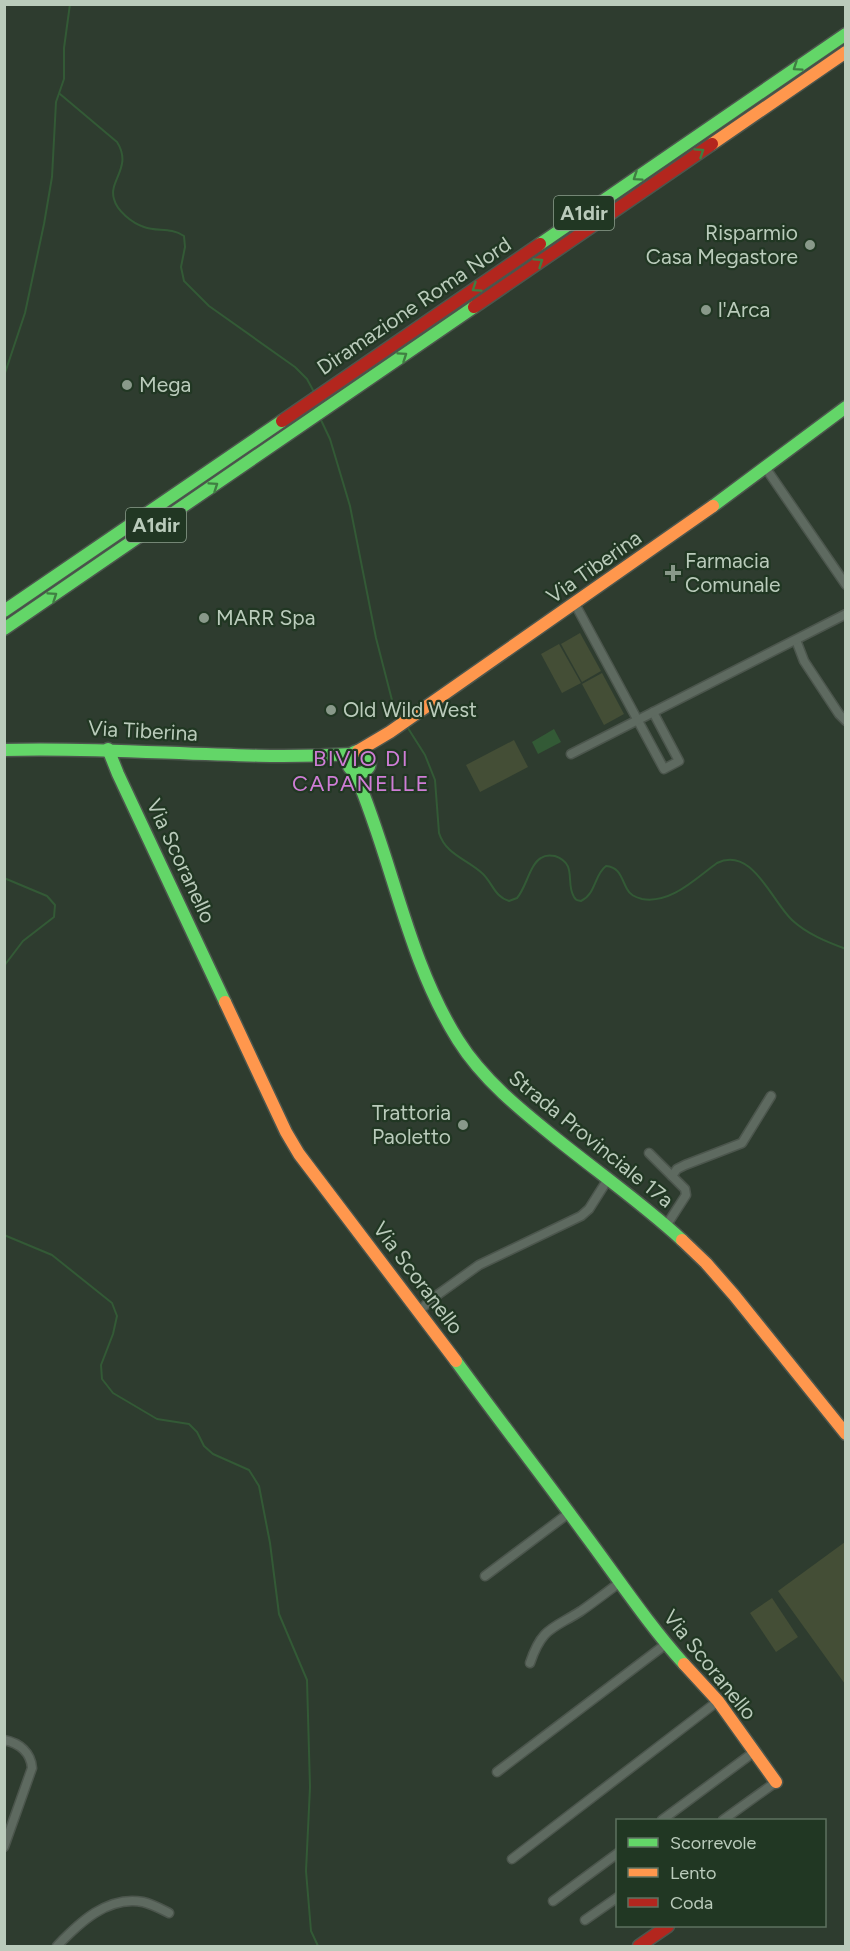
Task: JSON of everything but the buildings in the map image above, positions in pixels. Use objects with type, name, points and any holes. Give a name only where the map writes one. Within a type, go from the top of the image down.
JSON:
[{"type":"main road","name":"Diramazione Roma Nord","points":[[4,611],[846,34]]},
{"type":"main road","name":"Diramazione Roma Nord","points":[[4,629],[846,52]]},
{"type":"main road","name":"Via Tiberina","points":[[4,750],[68,747],[274,757],[320,757],[355,752],[387,733],[681,530],[846,407]]},
{"type":"main road","points":[[320,757],[334,760],[362,773],[369,766],[387,733]]},
{"type":"main road","points":[[4,758],[68,747]]},
{"type":"main road","name":"Via Scoranello","points":[[108,749],[294,1145],[306,1164],[419,1311],[619,1583],[666,1644],[718,1701],[776,1782]]},
{"type":"main road","points":[[355,752],[368,755],[368,800],[348,760],[355,752]]},
{"type":"main road","name":"Strada Provinciale 17a","points":[[368,800],[417,955],[437,1003],[458,1040],[476,1064],[505,1096],[666,1226],[702,1258],[846,1434]]},
{"type":"main road","points":[[639,1947],[667,1927]]},
{"type":"street","points":[[765,467],[846,585]]},
{"type":"street","points":[[575,604],[664,769],[679,761],[653,712]]},
{"type":"street","points":[[571,754],[846,614]]},
{"type":"street","points":[[796,640],[804,661],[846,721]]},
{"type":"street","points":[[672,1176],[682,1166],[742,1143],[771,1096]]},
{"type":"street","points":[[649,1153],[687,1193],[666,1226]]},
{"type":"street","points":[[419,1311],[442,1291],[479,1265],[581,1216],[589,1209],[608,1179]]},
{"type":"street","points":[[484,1576],[569,1513]]},
{"type":"street","points":[[530,1663],[538,1642],[550,1629],[585,1609],[619,1583]]},
{"type":"street","points":[[496,1772],[666,1644]]},
{"type":"street","points":[[512,1859],[718,1701]]},
{"type":"street","points":[[4,1740],[14,1743],[26,1752],[32,1768],[4,1847]]},
{"type":"street","points":[[665,1819],[754,1752]]},
{"type":"street","points":[[726,1819],[776,1782]]},
{"type":"street","points":[[553,1900],[616,1854]]},
{"type":"street","points":[[585,1920],[616,1898]]},
{"type":"street","points":[[57,1947],[77,1925],[114,1902],[143,1902],[169,1913]]},
{"type":"shaded area","points":[[580,633],[601,671],[582,682],[561,644]]},
{"type":"shaded area","points":[[559,644],[581,683],[562,693],[541,654]]},
{"type":"shaded area","points":[[602,673],[624,714],[604,725],[582,684]]},
{"type":"shaded area","points":[[554,729],[561,742],[538,754],[532,742]]},
{"type":"shaded area","points":[[514,740],[528,767],[480,792],[466,765]]},
{"type":"shaded area","points":[[845,1542],[845,1684],[778,1591]]},
{"type":"shaded area","points":[[772,1598],[798,1637],[776,1652],[750,1613]]},
{"type":"waterway","points":[[4,376],[25,313],[44,224],[52,177],[56,102],[64,79],[64,48],[70,4]]},
{"type":"waterway","points":[[60,94],[117,142],[121,151],[122,166],[113,192],[114,199],[122,212],[130,220],[144,227],[184,236],[185,247],[181,267],[184,281],[209,306],[295,367],[307,379],[314,392]]},
{"type":"waterway","points":[[320,418],[330,439],[350,506],[376,638],[393,704],[401,718]]},
{"type":"waterway","points":[[406,725],[425,755],[435,780],[439,833],[442,840],[452,852],[483,874],[504,899],[509,901],[517,898],[534,865],[549,855],[562,859],[566,864],[569,869],[572,892],[575,899],[581,901],[590,894],[599,874],[606,866],[617,871],[628,891],[635,897],[653,900],[673,894],[717,863],[729,860],[741,862],[751,868],[784,911],[798,925],[846,949]]},
{"type":"waterway","points":[[4,878],[47,896],[55,905],[54,917],[23,941],[4,966]]},
{"type":"waterway","points":[[4,1235],[52,1255],[112,1303],[117,1316],[101,1365],[102,1379],[113,1393],[157,1419],[189,1424],[197,1432],[204,1446],[213,1454],[249,1470],[259,1486],[270,1543],[279,1614],[307,1680],[310,1787],[306,1871],[311,1931],[318,1946]]},
{"type":"traffic: fast","points":[[540,244],[846,34]]},
{"type":"traffic: fast","points":[[4,629],[474,307]]},
{"type":"traffic: fast","points":[[713,506],[846,407]]},
{"type":"traffic: fast","points":[[4,611],[282,421]]},
{"type":"traffic: fast","points":[[108,749],[225,1002]]},
{"type":"traffic: fast","points":[[4,750],[91,750],[264,756],[351,754]]},
{"type":"traffic: fast","points":[[359,751],[367,754],[370,762],[367,770],[359,773],[351,770],[348,762],[351,754],[359,751]]},
{"type":"traffic: fast","points":[[355,773],[426,976],[440,1009],[468,1055],[491,1082],[517,1106],[682,1240]]},
{"type":"traffic: fast","points":[[456,1361],[645,1616],[684,1664]]},
{"type":"traffic: slow","points":[[712,144],[846,52]]},
{"type":"traffic: slow","points":[[358,751],[390,732],[713,506]]},
{"type":"traffic: slow","points":[[225,1002],[286,1132],[299,1154],[456,1361]]},
{"type":"traffic: slow","points":[[682,1240],[734,1295],[846,1434]]},
{"type":"traffic: slow","points":[[684,1664],[718,1701],[776,1782]]},
{"type":"traffic: jam","points":[[474,307],[712,144]]},
{"type":"traffic: jam","points":[[282,421],[540,244]]},
{"type":"traffic: jam","points":[[639,1946],[667,1927]]},
{"type":"place","name":"Risparmio Casa Megastore","points":[[810,245]]},
{"type":"place","name":"l'Arca","points":[[706,310]]},
{"type":"place","name":"Mega","points":[[127,385]]},
{"type":"place","name":"Farmacia Comunale","points":[[673,573]]},
{"type":"place","name":"MARR Spa","points":[[204,618]]},
{"type":"place","name":"Old Wild West","points":[[331,710]]},
{"type":"place","name":"Trattoria Paoletto","points":[[463,1125]]},
{"type":"district","name":"BIVIO DI CAPANELLE","points":[[361,770]]}]
